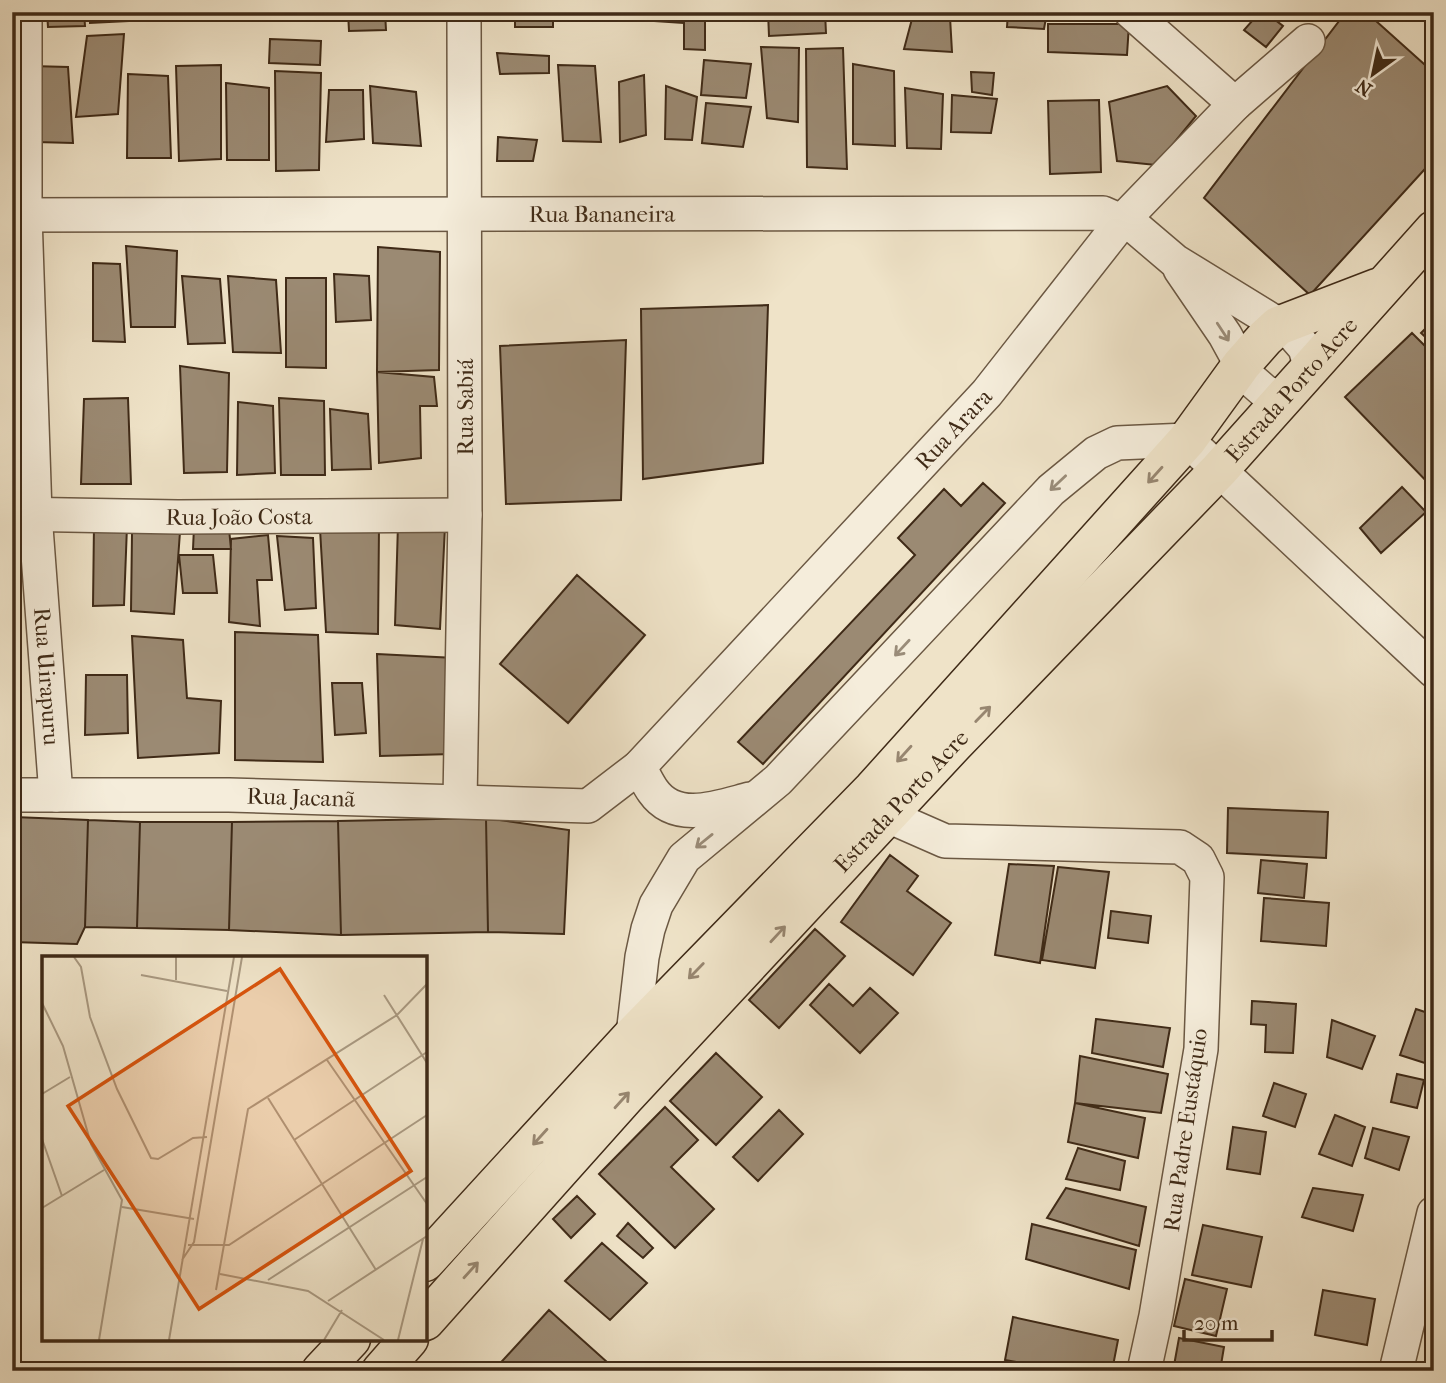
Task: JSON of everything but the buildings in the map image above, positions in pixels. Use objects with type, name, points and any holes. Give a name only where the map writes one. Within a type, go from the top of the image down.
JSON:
[{"type":"main road","name":"Estrada Porto Acre","points":[[427,1260],[633,1035],[1018,676],[1219,470],[1434,230]]},
{"type":"main road","name":"Estrada Porto Acre","points":[[427,1319],[625,1097],[877,806],[1187,440],[1242,364],[1278,326],[1384,286]]},
{"type":"main road","points":[[321,1371],[349,1341]]},
{"type":"main road","points":[[381,1371],[407,1341]]},
{"type":"street","name":"Rua Uirapuru","points":[[25,12],[19,215],[24,514],[56,795]]},
{"type":"street","name":"Rua Sabiá","points":[[460,801],[466,514],[464,12]]},
{"type":"street","points":[[1131,12],[1235,104]]},
{"type":"street","name":"Rua Arara","points":[[588,806],[639,767],[987,393],[1123,220],[1235,104],[1308,41]]},
{"type":"street","name":"Rua Bananeira","points":[[19,215],[1103,213],[1135,226],[1175,261],[1278,326]]},
{"type":"street","name":"Rua Bananeira","points":[[1175,261],[1242,364]]},
{"type":"street","points":[[1278,326],[1292,333],[1305,348],[1311,369]]},
{"type":"street","points":[[1242,364],[1248,377],[1282,401]]},
{"type":"street","points":[[633,1035],[642,957],[656,905],[684,858],[778,780],[1051,490],[1096,453],[1117,443],[1187,440],[1434,670]]},
{"type":"street","name":"Rua João Costa","points":[[24,514],[177,517],[466,514]]},
{"type":"street","points":[[639,767],[654,794],[675,808],[699,812],[760,796]]},
{"type":"street","name":"Rua Jacanã","points":[[12,795],[229,795],[588,806]]},
{"type":"street","name":"Rua Padre Eustáquio","points":[[877,806],[945,841],[1180,848],[1198,859],[1207,877],[1201,1049],[1156,1316],[1144,1371]]},
{"type":"street","points":[[1396,1371],[1434,1213]]}]
